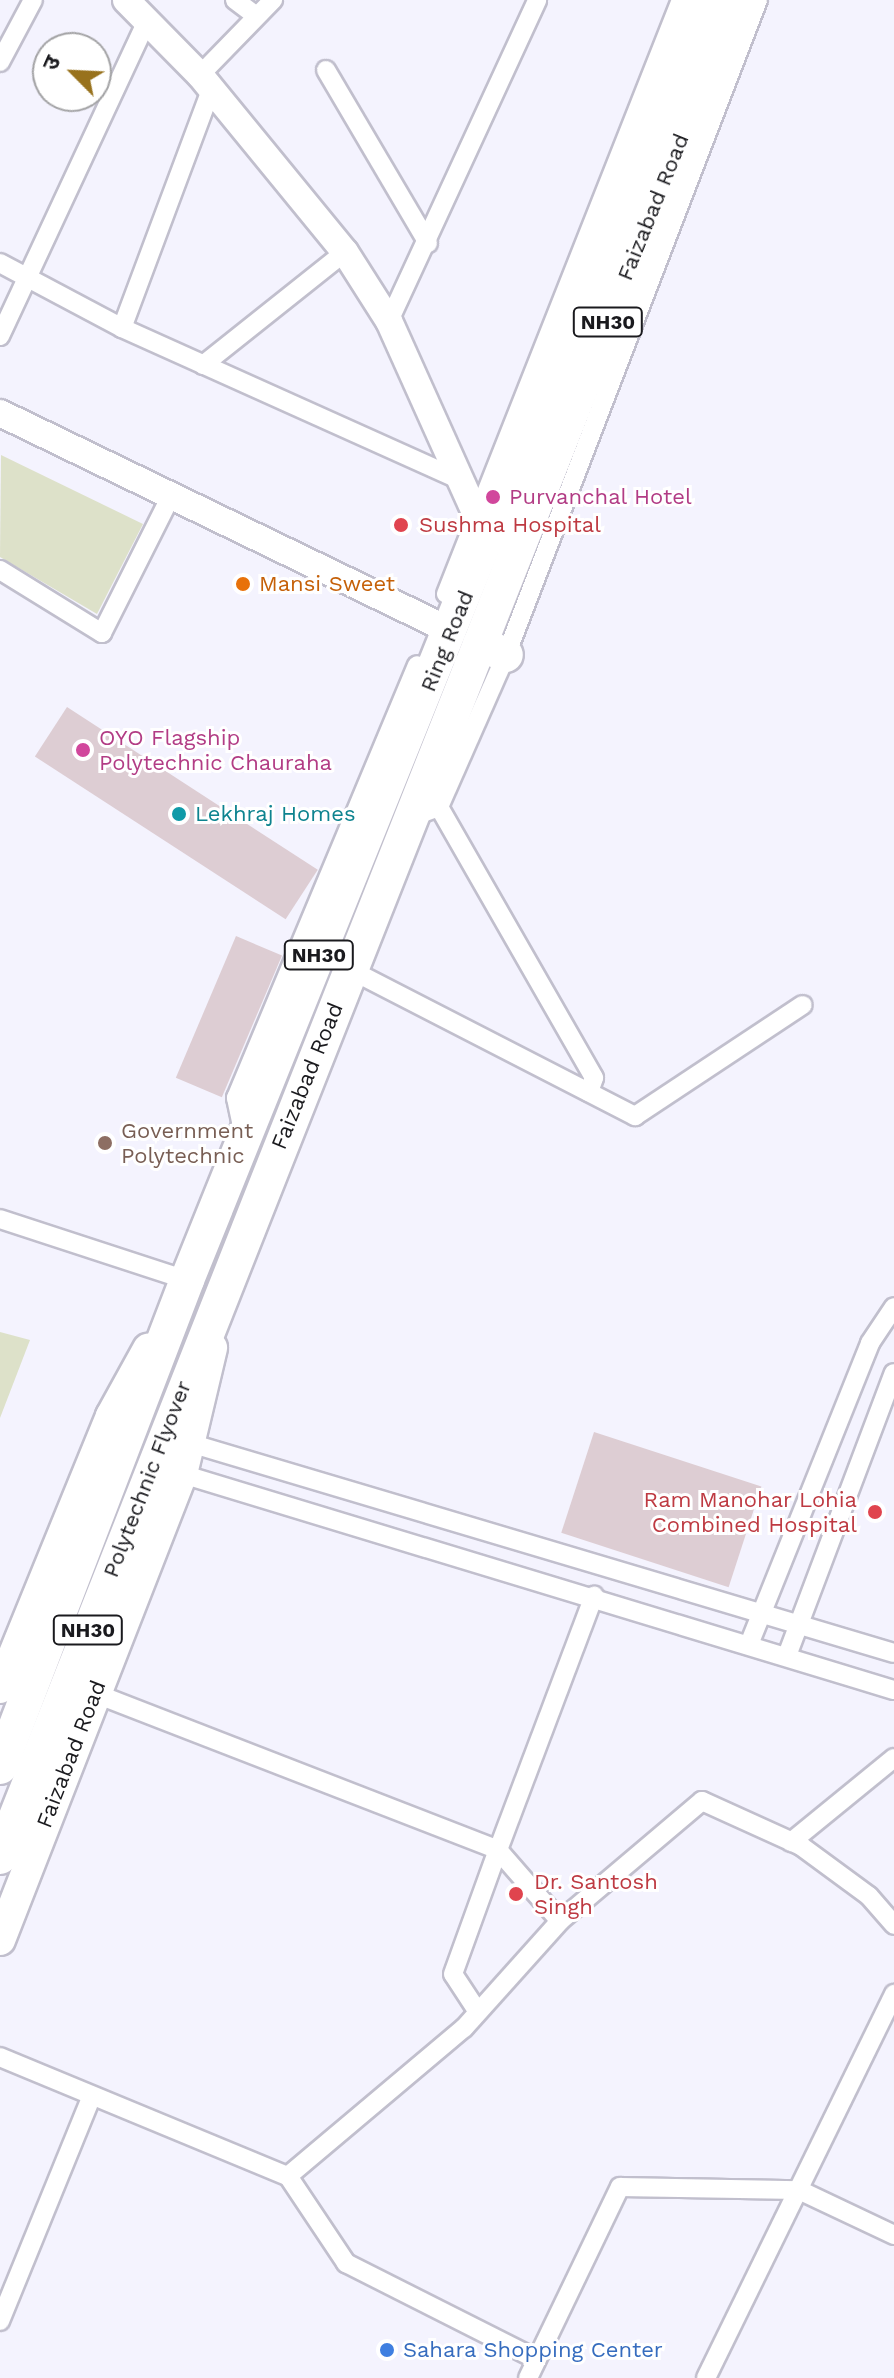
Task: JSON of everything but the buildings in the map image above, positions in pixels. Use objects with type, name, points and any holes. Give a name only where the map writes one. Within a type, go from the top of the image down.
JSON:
[{"type":"highway","name":"Ring Road","points":[[187,1280],[245,1138],[468,638],[703,0]]},
{"type":"highway","name":"Faizabad Road","points":[[225,1281],[349,969],[426,812],[468,638],[735,0]]},
{"type":"highway","name":"Polytechnic Flyover","points":[[0,1767],[187,1280]]},
{"type":"highway","name":"Polytechnic Flyover","points":[[0,1857],[225,1281]]},
{"type":"main road","points":[[0,1688],[111,1416],[187,1280]]},
{"type":"main road","name":"Faizabad Road","points":[[0,1940],[193,1444],[225,1281]]},
{"type":"street","points":[[0,62],[33,0]]},
{"type":"street","points":[[126,0],[148,19],[206,82],[345,252],[389,321],[476,515]]},
{"type":"street","points":[[235,0],[255,15]]},
{"type":"street","points":[[122,328],[206,82],[255,15],[273,0]]},
{"type":"street","points":[[389,321],[428,243],[537,0]]},
{"type":"street","points":[[468,638],[476,515],[681,0]]},
{"type":"street","points":[[468,638],[758,0]]},
{"type":"street","points":[[0,336],[148,19]]},
{"type":"street","points":[[326,70],[428,243]]},
{"type":"street","points":[[203,365],[345,252]]},
{"type":"street","points":[[0,263],[122,328],[460,480]]},
{"type":"street","points":[[0,413],[170,498],[468,638]]},
{"type":"street","points":[[0,570],[102,633],[170,498]]},
{"type":"street","points":[[426,812],[594,1078],[589,1092]]},
{"type":"street","points":[[349,969],[635,1116],[803,1005]]},
{"type":"street","points":[[0,1219],[187,1280]]},
{"type":"street","points":[[750,1642],[870,1343],[894,1307]]},
{"type":"street","points":[[788,1653],[894,1373]]},
{"type":"street","points":[[193,1444],[800,1621],[894,1653]]},
{"type":"street","points":[[824,1458],[856,1472]]},
{"type":"street","points":[[182,1474],[788,1653],[894,1690]]},
{"type":"street","points":[[372,1530],[381,1499]]},
{"type":"street","points":[[478,2012],[453,1974],[594,1596]]},
{"type":"street","points":[[94,1693],[498,1850],[560,1921]]},
{"type":"street","points":[[791,1842],[894,1758]]},
{"type":"street","points":[[288,2176],[478,2012],[560,1921],[702,1801],[791,1842],[869,1896],[894,1925]]},
{"type":"street","points":[[706,2378],[894,1994]]},
{"type":"street","points":[[0,2057],[288,2176],[346,2263],[536,2359]]},
{"type":"street","points":[[0,2321],[92,2096]]},
{"type":"street","points":[[528,2378],[620,2187],[799,2190],[894,2235]]},
{"type":"green space","points":[[1,455],[143,524],[97,614],[0,557]]},
{"type":"green space","points":[[0,1332],[30,1340],[0,1418]]},
{"type":"place","name":"Purvanchal Hotel","points":[[493,497]]},
{"type":"place","name":"Sushma Hospital","points":[[401,525]]},
{"type":"place","name":"Mansi Sweet","points":[[243,584]]},
{"type":"place","name":"OYO Flagship Polytechnic Chauraha","points":[[83,750]]},
{"type":"place","name":"Lekhraj Homes","points":[[179,814]]},
{"type":"place","name":"Government Polytechnic","points":[[105,1143]]},
{"type":"place","name":"Ram Manohar Lohia Combined Hospital","points":[[875,1512]]},
{"type":"place","name":"Dr. Santosh Singh","points":[[516,1894]]},
{"type":"place","name":"Sahara Shopping Center","points":[[387,2350]]}]
